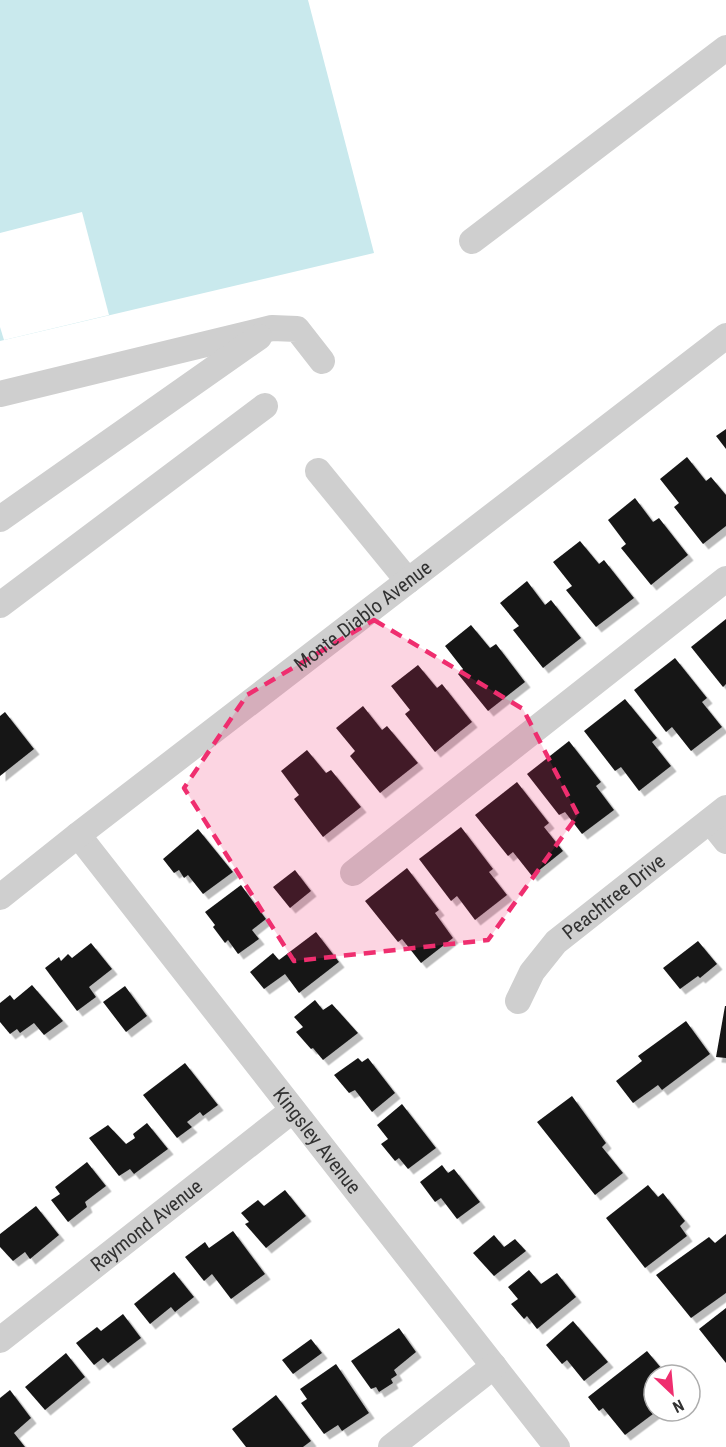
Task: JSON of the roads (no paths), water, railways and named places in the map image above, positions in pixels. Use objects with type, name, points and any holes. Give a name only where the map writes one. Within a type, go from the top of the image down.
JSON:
[{"type":"street","points":[[472,241],[726,48]]},
{"type":"street","points":[[0,394],[272,328],[297,329],[322,361]]},
{"type":"street","points":[[0,519],[272,328]]},
{"type":"street","name":"Monte Diablo Avenue","points":[[0,897],[726,336]]},
{"type":"street","points":[[0,605],[265,406]]},
{"type":"street","points":[[318,471],[408,581]]},
{"type":"street","points":[[353,873],[726,579]]},
{"type":"street","points":[[718,814],[726,841]]},
{"type":"street","name":"Peachtree Drive","points":[[518,1001],[532,972],[556,942],[718,814]]},
{"type":"street","name":"Kingsley Avenue","points":[[78,835],[557,1447]]},
{"type":"street","name":"Raymond Avenue","points":[[0,1340],[293,1110]]},
{"type":"street","points":[[391,1447],[494,1366]]},
{"type":"water","points":[[0,0],[308,0],[374,253],[0,341]]}]
